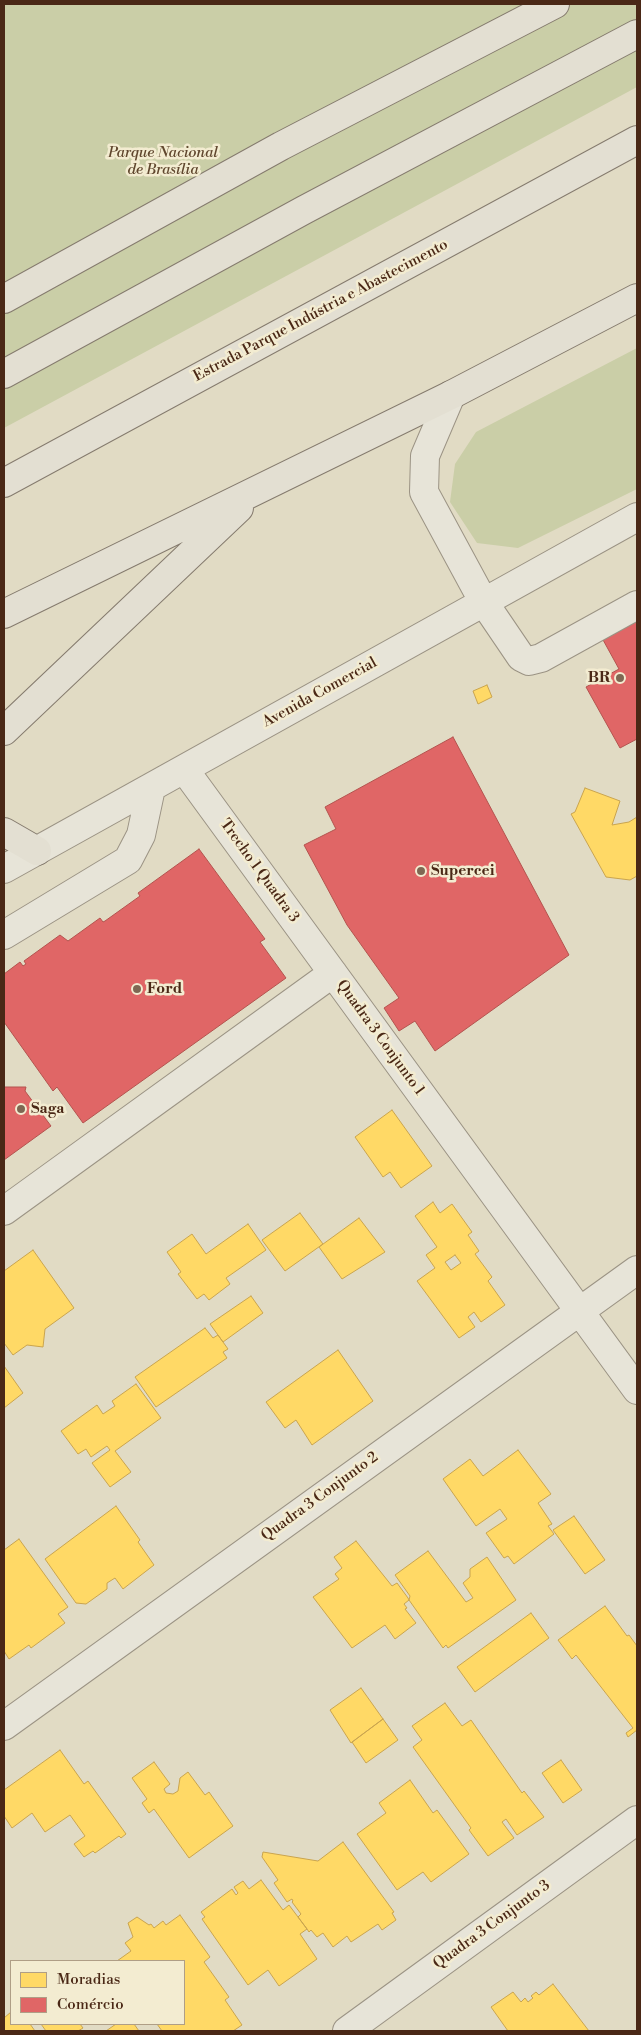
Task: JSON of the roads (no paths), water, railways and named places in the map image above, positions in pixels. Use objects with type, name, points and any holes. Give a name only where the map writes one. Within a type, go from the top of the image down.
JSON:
[{"type":"main road","points":[[4,299],[280,146],[555,4]]},
{"type":"main road","points":[[4,374],[304,210],[637,34]]},
{"type":"main road","name":"Estrada Parque Indústria e Abastecimento","points":[[4,483],[637,140]]},
{"type":"main road","points":[[4,614],[451,394],[637,298]]},
{"type":"main road","points":[[4,731],[258,489]]},
{"type":"main road","points":[[4,832],[37,851]]},
{"type":"street","points":[[451,394],[425,456],[424,492],[483,601],[521,657],[529,662],[541,658],[637,605]]},
{"type":"street","name":"Avenida Comercial","points":[[4,869],[637,517]]},
{"type":"street","name":"Trecho 1 Quadra 3","points":[[184,769],[333,973]]},
{"type":"street","points":[[4,936],[128,860],[141,835],[152,788]]},
{"type":"street","name":"Quadra 3 Conjunto 1","points":[[4,1211],[333,973],[579,1310]]},
{"type":"street","name":"Quadra 3 Conjunto 2","points":[[4,1726],[637,1270]]},
{"type":"street","points":[[579,1310],[637,1390]]},
{"type":"street","name":"Quadra 3 Conjunto 3","points":[[347,2031],[637,1820]]},
{"type":"place","name":"BR","points":[[620,678]]},
{"type":"place","name":"Supercei","points":[[421,871]]},
{"type":"place","name":"Ford","points":[[137,989]]},
{"type":"place","name":"Saga","points":[[21,1109]]},
{"type":"park label","name":"Parque Nacional de Brasília","points":[[163,162]]}]
